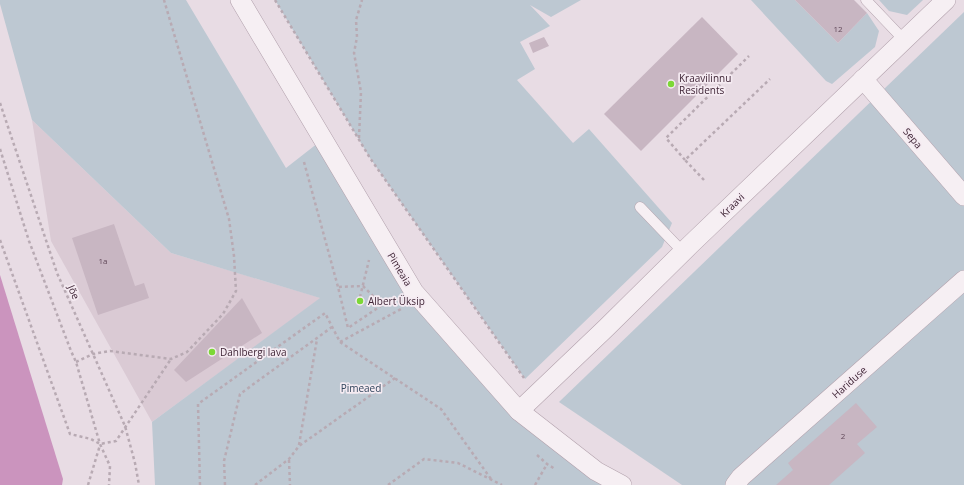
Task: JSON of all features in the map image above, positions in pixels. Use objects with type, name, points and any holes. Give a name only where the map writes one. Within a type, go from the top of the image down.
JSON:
[{"type":"street","name":"Pimeaia","points":[[240,0],[414,292],[519,411],[596,471],[622,485]]},
{"type":"street","name":"Kraavi","points":[[519,411],[946,0]]},
{"type":"street","name":"Sepa","points":[[863,80],[964,196]]},
{"type":"street","name":"Hariduse","points":[[735,485],[742,477],[964,280]]},
{"type":"lane","points":[[866,0],[904,40]]},
{"type":"lane","points":[[640,207],[683,252]]},
{"type":"path","points":[[76,362],[93,354],[110,351],[171,359],[187,352],[223,314],[236,291],[234,256],[229,219],[164,0]]},
{"type":"path","points":[[275,0],[370,158],[536,394]]},
{"type":"path","points":[[359,139],[361,92],[354,53],[357,37],[356,20],[362,0]]},
{"type":"path","points":[[704,180],[666,138],[749,56]]},
{"type":"path","points":[[685,160],[770,79]]},
{"type":"path","name":"Jõe","points":[[0,103],[57,273],[125,426],[139,485]]},
{"type":"path","points":[[0,149],[29,240],[76,362],[100,444],[110,466],[109,485]]},
{"type":"path","points":[[304,162],[348,328],[382,305],[397,297]]},
{"type":"path","points":[[0,240],[70,434],[100,444],[116,441],[171,359]]},
{"type":"path","points":[[360,297],[369,259]]},
{"type":"path","points":[[338,287],[363,286],[382,305]]},
{"type":"path","points":[[340,342],[404,307]]},
{"type":"path","points":[[200,485],[198,404],[325,313],[340,342],[441,408],[491,479]]},
{"type":"path","points":[[225,485],[224,461],[240,394],[332,327]]},
{"type":"path","points":[[299,446],[317,339]]},
{"type":"path","points":[[255,485],[289,459],[299,446],[395,378]]},
{"type":"path","points":[[88,485],[100,444]]},
{"type":"path","points":[[289,459],[290,485]]},
{"type":"path","points":[[388,485],[424,459],[458,463],[502,485]]},
{"type":"path","points":[[535,485],[547,464]]},
{"type":"shaded area","points":[[32,120],[171,253],[321,298],[152,422],[51,241]]},
{"type":"shaded area","points":[[0,275],[63,479],[62,485],[0,485]]},
{"type":"green space","name":"Pimeaed","points":[[0,0],[186,0],[286,168],[318,143],[409,295],[607,485],[155,485],[152,422],[320,298],[171,253],[32,120]]},
{"type":"green space","points":[[275,0],[581,0],[551,17],[530,5],[550,26],[520,42],[535,69],[517,80],[573,143],[589,129],[672,223],[662,247],[525,379],[370,158]]},
{"type":"green space","points":[[751,0],[795,0],[838,43],[867,13],[879,31],[875,47],[832,84],[826,81]]},
{"type":"green space","points":[[879,0],[923,0],[907,15],[889,11]]},
{"type":"green space","points":[[964,12],[964,485],[682,485],[559,402]]},
{"type":"building","points":[[795,0],[854,0],[867,13],[838,43]]},
{"type":"building","name":"Kraavilinnu Residents","points":[[702,17],[738,54],[641,151],[604,114]]},
{"type":"building","points":[[544,37],[549,46],[533,53],[529,43]]},
{"type":"building","points":[[114,224],[135,286],[144,283],[149,298],[98,315],[72,238]]},
{"type":"building","name":"Dahlbergi lava","points":[[242,298],[262,333],[186,382],[174,370]]},
{"type":"building","points":[[856,403],[877,427],[857,444],[865,453],[829,485],[776,485],[793,470],[788,463]]},
{"type":"place","name":"Kraavilinnu Residents","points":[[671,84]]},
{"type":"place","name":"Albert Üksip","points":[[360,301]]},
{"type":"place","name":"Dahlbergi lava","points":[[212,352]]}]
